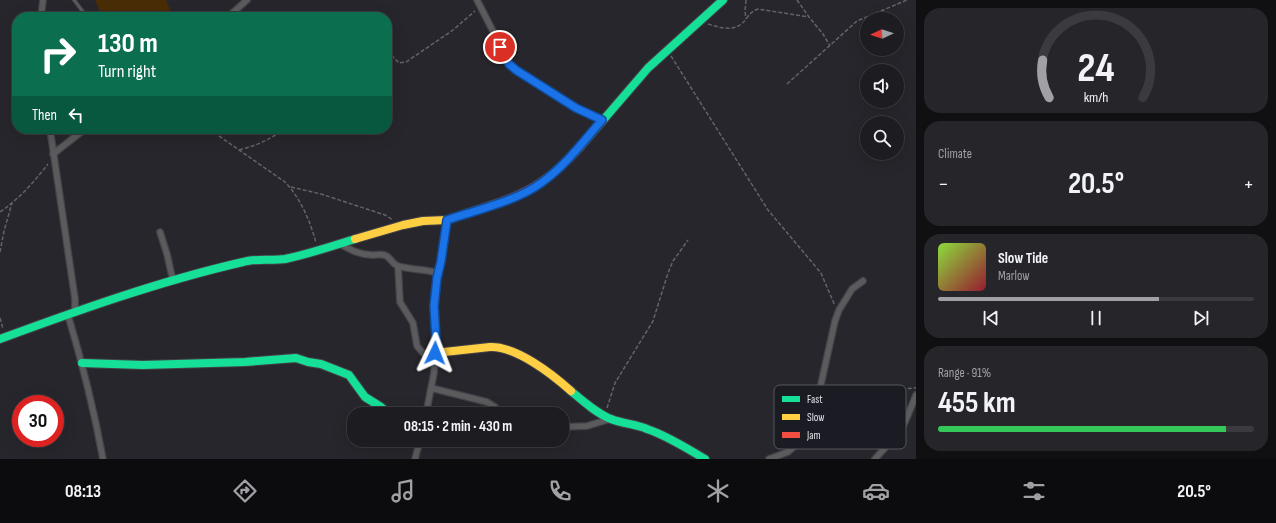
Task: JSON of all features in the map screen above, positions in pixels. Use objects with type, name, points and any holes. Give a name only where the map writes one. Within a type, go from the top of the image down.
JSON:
[{"type":"street","points":[[42,12],[43,0]]},
{"type":"street","points":[[234,12],[247,0]]},
{"type":"street","points":[[3,338],[72,313],[146,289],[245,261],[284,259],[340,244],[403,224],[447,220],[516,198],[540,184],[569,159],[648,68],[723,0]]},
{"type":"street","points":[[479,2],[509,64],[576,108],[602,120]]},
{"type":"street","points":[[51,134],[75,299],[72,313],[82,363],[96,418],[103,459]]},
{"type":"street","points":[[53,156],[79,134]]},
{"type":"street","points":[[427,407],[436,340],[434,306],[447,220]]},
{"type":"street","points":[[160,232],[174,281]]},
{"type":"street","points":[[340,244],[353,251],[363,254],[383,254],[387,256],[391,262],[398,266],[428,270],[438,273]]},
{"type":"street","points":[[398,266],[397,276],[400,302],[413,323],[417,346],[423,353],[485,347],[508,349],[537,365],[607,416],[644,428],[680,444],[705,459]]},
{"type":"street","points":[[821,385],[838,312],[852,289],[863,281]]},
{"type":"street","points":[[82,363],[124,363],[143,365],[245,362],[296,358],[321,364],[349,375],[365,397],[380,407]]},
{"type":"street","points":[[431,388],[487,402],[494,407]]},
{"type":"street","points":[[906,419],[916,395]]},
{"type":"street","points":[[569,427],[587,426],[607,416]]},
{"type":"street","points":[[415,459],[417,447]]},
{"type":"street","points":[[769,459],[788,452],[791,449]]},
{"type":"street","points":[[875,459],[884,449]]},
{"type":"lane","points":[[74,0],[83,12]]},
{"type":"path","points":[[746,0],[746,20]]},
{"type":"path","points":[[797,0],[823,34],[830,46]]},
{"type":"path","points":[[787,84],[857,21],[907,0]]},
{"type":"path","points":[[392,56],[402,64],[406,62],[453,30],[479,2]]},
{"type":"path","points":[[699,21],[730,29],[735,28],[742,24],[753,10],[758,9],[809,17]]},
{"type":"path","points":[[667,50],[768,210],[822,273],[838,312]]},
{"type":"path","points":[[216,134],[291,187],[307,215],[319,249]]},
{"type":"path","points":[[240,150],[255,146],[277,134]]},
{"type":"path","points":[[0,212],[12,204],[34,183],[53,156]]},
{"type":"path","points":[[291,187],[321,194],[352,204],[385,215],[403,224]]},
{"type":"path","points":[[0,252],[4,231],[12,204]]},
{"type":"path","points":[[607,416],[615,383],[653,321],[673,261],[688,240]]},
{"type":"path","points":[[0,318],[3,338]]},
{"type":"path","points":[[906,389],[916,388]]},
{"type":"shaded area","points":[[95,0],[166,0],[171,12],[100,12]]},
{"type":"traffic: fast","points":[[580,147],[648,68],[723,0]]},
{"type":"traffic: fast","points":[[0,339],[90,307],[181,278],[248,261],[285,259],[355,239]]},
{"type":"traffic: fast","points":[[82,363],[143,365],[245,362],[296,358],[321,364],[349,375],[365,397],[381,407]]},
{"type":"traffic: fast","points":[[571,391],[600,414],[616,421],[655,432],[677,442],[705,459]]},
{"type":"traffic: slow","points":[[355,239],[403,225],[423,221],[447,220],[498,203]]},
{"type":"traffic: slow","points":[[435,353],[490,347],[511,351],[544,369],[571,391]]},
{"type":"traffic: jam","points":[[498,203],[522,193],[543,181],[562,166],[580,147]]},
{"type":"route","points":[[435,353],[436,340],[434,306],[437,278],[447,220],[516,198],[540,184],[569,159],[602,120],[576,108],[516,70],[509,64],[500,47]]}]
